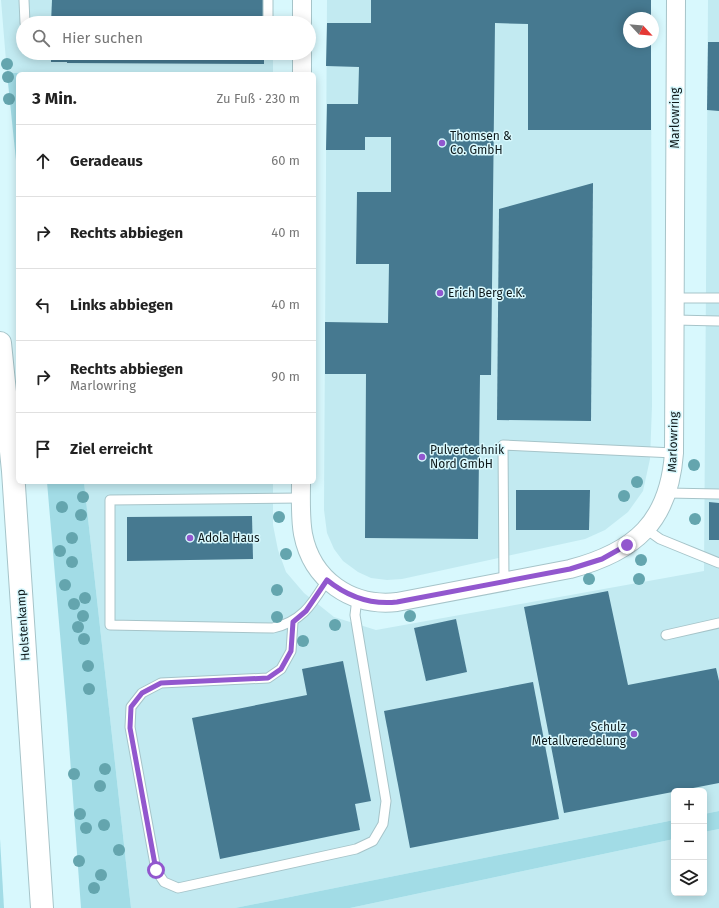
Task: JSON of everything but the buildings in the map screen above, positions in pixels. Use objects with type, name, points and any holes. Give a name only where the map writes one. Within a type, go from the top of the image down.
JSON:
[{"type":"main road","name":"Holstenkamp","points":[[0,343],[13,471],[42,908]]},
{"type":"street","points":[[302,0],[302,16]]},
{"type":"street","name":"Marlowring","points":[[301,490],[301,522],[306,544],[314,565],[327,580],[341,590],[357,598],[374,603],[391,603],[570,569],[592,563],[609,555],[627,545],[646,529],[660,509],[667,493],[672,474],[674,453],[676,0]]},
{"type":"street","points":[[302,60],[302,72]]},
{"type":"lane","points":[[24,0],[25,16]]},
{"type":"lane","points":[[268,0],[268,16]]},
{"type":"lane","points":[[675,298],[719,298]]},
{"type":"lane","points":[[675,320],[719,321]]},
{"type":"lane","points":[[504,581],[503,445],[674,453]]},
{"type":"lane","points":[[301,490],[110,500],[110,625],[273,628],[293,622],[306,611],[327,580]]},
{"type":"lane","points":[[667,493],[719,494]]},
{"type":"lane","points":[[646,529],[660,538],[719,563]]},
{"type":"lane","points":[[293,622],[291,651],[281,669],[268,678],[161,683],[142,693],[131,707],[130,728],[156,870],[164,882],[178,888],[356,849],[372,841],[382,824],[386,801],[355,615],[357,598]]},
{"type":"lane","points":[[666,635],[719,623]]},
{"type":"shaded area","points":[[1,0],[273,0],[273,16],[16,16],[16,60],[273,60],[273,72],[7,73]]},
{"type":"shaded area","points":[[327,0],[651,0],[651,12],[623,12],[623,48],[651,48],[652,406],[650,459],[643,491],[628,512],[605,530],[585,539],[402,579],[387,580],[371,578],[358,572],[343,561],[334,549],[327,533],[324,510]]},
{"type":"shaded area","points":[[708,0],[719,0],[719,811],[707,813],[707,788],[671,788],[671,821],[235,908],[131,908],[84,484],[273,484],[273,525],[278,550],[286,572],[304,593],[334,617],[376,630],[704,571]]},
{"type":"shaded area","points":[[7,73],[16,73],[16,161]]},
{"type":"shaded area","points":[[47,484],[84,484],[131,908],[81,908],[67,716]]},
{"type":"shaded area","points":[[719,811],[719,829],[707,831],[707,813]]},
{"type":"shaded area","points":[[671,821],[671,840],[350,908],[235,908]]},
{"type":"shaded area","points":[[719,829],[719,908],[350,908],[671,840],[671,896],[707,896],[707,831]]},
{"type":"shaded area","points":[[0,839],[4,908],[0,908]]},
{"type":"place","name":"Thomsen & Co. GmbH","points":[[442,143]]},
{"type":"place","name":"Erich Berg e.K.","points":[[440,293]]},
{"type":"place","name":"Pulvertechnik Nord GmbH","points":[[422,457]]},
{"type":"place","name":"Adola Haus","points":[[190,538]]},
{"type":"place","name":"Schulz Metallveredelung","points":[[634,734]]},
{"type":"route","points":[[156,870],[130,728],[131,707],[142,693],[161,683],[268,678],[281,669],[291,651],[293,622],[306,611],[327,580],[346,594],[366,601],[374,603],[397,602],[570,569],[602,559],[627,545]]}]
